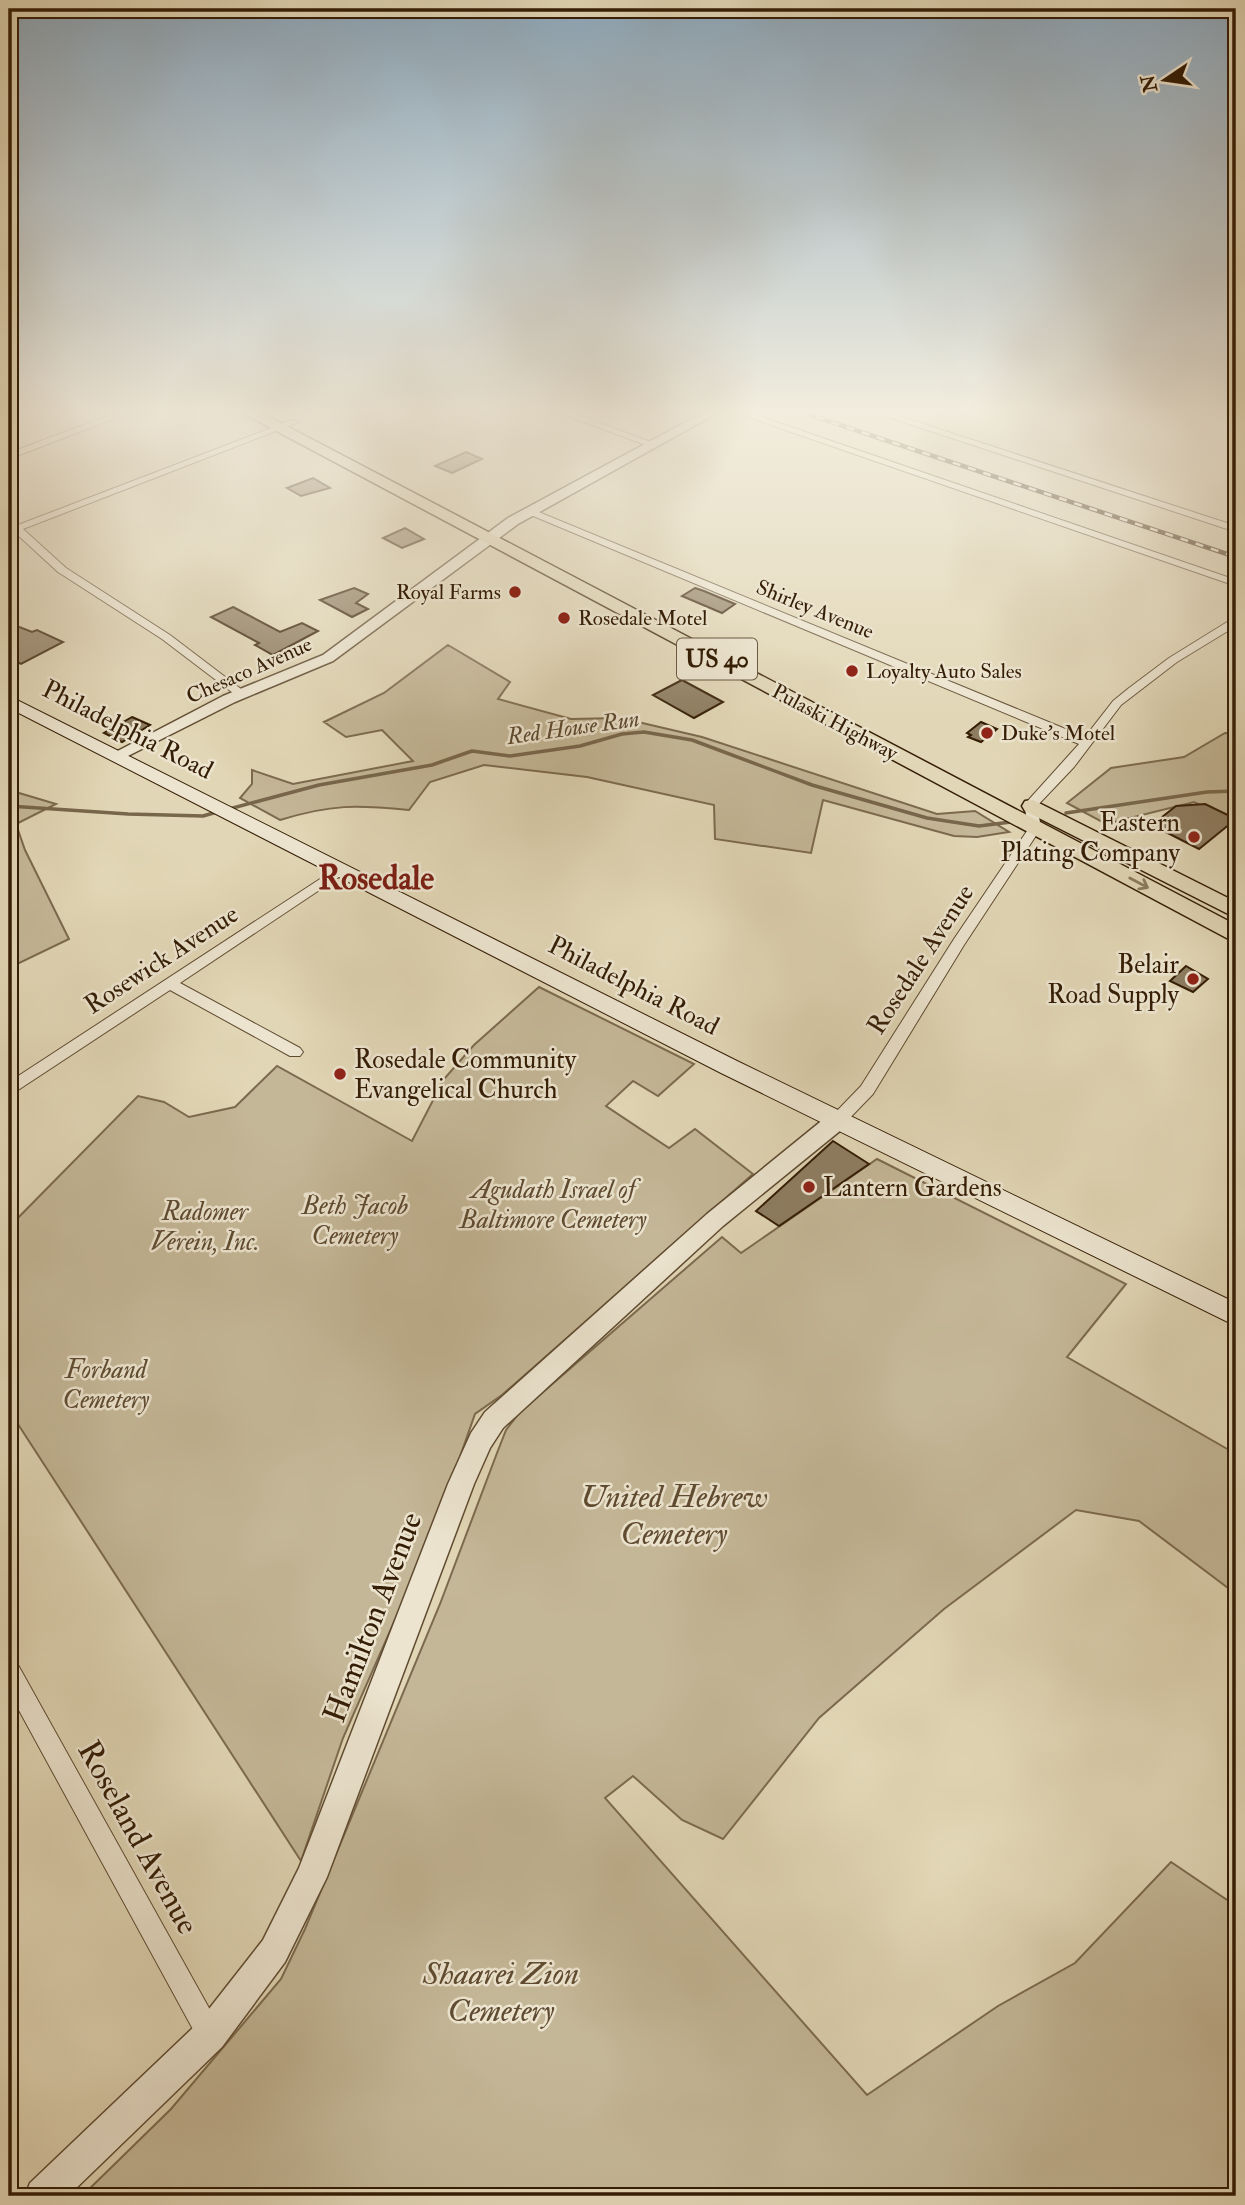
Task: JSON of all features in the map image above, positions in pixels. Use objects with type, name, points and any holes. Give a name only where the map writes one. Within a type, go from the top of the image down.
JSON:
[{"type":"highway","name":"Pulaski Highway","points":[[458,515],[1236,934]]},
{"type":"highway","name":"Pulaski Highway","points":[[460,515],[1236,911]]},
{"type":"main road","name":"Philadelphia Road","points":[[9,701],[838,1120],[1236,1315]]},
{"type":"street","points":[[37,515],[12,525],[62,570],[166,637],[241,694]]},
{"type":"street","name":"Chesaco Avenue","points":[[116,756],[241,694],[328,658],[494,534],[524,515]]},
{"type":"street","name":"Shirley Avenue","points":[[536,515],[1086,741]]},
{"type":"street","points":[[1037,515],[1236,583]]},
{"type":"street","points":[[1193,515],[1236,529]]},
{"type":"street","points":[[1035,828],[1030,805],[1070,764],[1117,703],[1148,677],[1236,621]]},
{"type":"street","name":"Rosedale Avenue","points":[[838,1120],[867,1090],[959,942],[1035,828]]},
{"type":"street","name":"Rosewick Avenue","points":[[9,1090],[340,870]]},
{"type":"street","points":[[168,983],[295,1052]]},
{"type":"street","name":"Hamilton Avenue","points":[[43,2196],[210,2035],[274,1951],[311,1877],[461,1484],[480,1441],[494,1420],[579,1340],[710,1225],[838,1120]]},
{"type":"street","name":"Roseland Avenue","points":[[9,1671],[210,2035]]},
{"type":"green space","points":[[448,645],[510,682],[498,699],[571,719],[621,718],[702,737],[937,814],[975,811],[1009,832],[977,837],[954,836],[823,800],[811,853],[715,839],[714,805],[587,777],[484,765],[430,782],[409,810],[344,807],[280,820],[240,798],[252,784],[252,770],[293,784],[413,761],[382,730],[346,737],[324,722],[384,693]]},
{"type":"green space","points":[[1225,733],[1236,734],[1236,821],[1194,802],[1106,824],[1067,803],[1111,768],[1184,757]]},
{"type":"green space","points":[[9,790],[56,804],[16,824],[25,850],[69,939],[11,967]]},
{"type":"green space","points":[[539,987],[694,1064],[658,1096],[633,1081],[606,1106],[669,1148],[695,1129],[753,1174],[502,1395],[475,1414],[434,1531],[343,1738],[301,1861],[14,1418],[9,1423],[9,1227],[138,1096],[164,1102],[189,1117],[235,1107],[277,1066],[412,1141],[444,1079],[474,1045]]},
{"type":"green space","points":[[877,1159],[1126,1284],[1067,1357],[1236,1454],[1236,1594],[1139,1521],[1076,1510],[944,1609],[819,1718],[723,1839],[682,1820],[633,1776],[605,1798],[867,2095],[998,2006],[1075,1963],[1171,1862],[1236,1906],[1236,2196],[82,2196],[171,2109],[281,1979],[305,1929],[440,1604],[506,1430],[520,1412],[722,1237],[741,1253]]},
{"type":"building","points":[[405,528],[424,539],[402,548],[383,538]]},
{"type":"building","points":[[354,588],[368,594],[356,603],[368,609],[352,617],[320,600]]},
{"type":"building","points":[[695,588],[735,604],[722,613],[682,596]]},
{"type":"building","points":[[233,607],[280,632],[302,623],[318,631],[273,655],[255,645],[259,643],[211,617]]},
{"type":"building","points":[[9,623],[32,632],[37,630],[63,642],[21,664],[9,658]]},
{"type":"building","points":[[682,680],[723,702],[694,718],[653,695]]},
{"type":"building","points":[[132,717],[150,725],[122,742],[104,733]]},
{"type":"building","points":[[981,722],[997,729],[981,742],[968,737],[971,735],[967,733]]},
{"type":"building","name":"Eastern Plating Company","points":[[1205,804],[1236,819],[1199,849],[1152,825],[1176,806]]},
{"type":"building","name":"Belair Road Supply","points":[[1186,966],[1208,979],[1193,992],[1170,981]]},
{"type":"building","name":"Lantern Gardens","points":[[833,1141],[869,1164],[779,1226],[756,1211]]},
{"type":"waterway","name":"Red House Run","points":[[229,809],[319,785],[432,765],[472,751],[510,756],[580,746],[622,734],[644,732],[692,740],[812,785],[927,818],[979,826],[1011,822]]},
{"type":"waterway","name":"Red House Run","points":[[1066,813],[1207,792],[1236,791]]},
{"type":"waterway","name":"Red House Run","points":[[9,806],[128,814],[203,816],[217,812]]},
{"type":"railway","points":[[1110,515],[1236,557]]},
{"type":"place","name":"Royal Farms","points":[[515,592]]},
{"type":"place","name":"Rosedale Motel","points":[[564,618]]},
{"type":"place","name":"Loyalty Auto Sales","points":[[852,671]]},
{"type":"place","name":"Duke’s Motel","points":[[987,733]]},
{"type":"place","name":"Eastern Plating Company","points":[[1194,837]]},
{"type":"place","name":"Belair Road Supply","points":[[1193,979]]},
{"type":"place","name":"Rosedale Community Evangelical Church","points":[[340,1074]]},
{"type":"place","name":"Lantern Gardens","points":[[809,1187]]},
{"type":"district","name":"Rosedale","points":[[376,877]]},
{"type":"park label","name":"Agudath Israel of Baltimore Cemetery","points":[[553,1204]]},
{"type":"park label","name":"Beth Jacob Cemetery","points":[[355,1220]]},
{"type":"park label","name":"Radomer Verein, Inc.","points":[[205,1226]]},
{"type":"park label","name":"Forband Cemetery","points":[[106,1384]]},
{"type":"park label","name":"United Hebrew Cemetery","points":[[674,1514]]},
{"type":"park label","name":"Shaarei Zion Cemetery","points":[[501,1992]]}]
